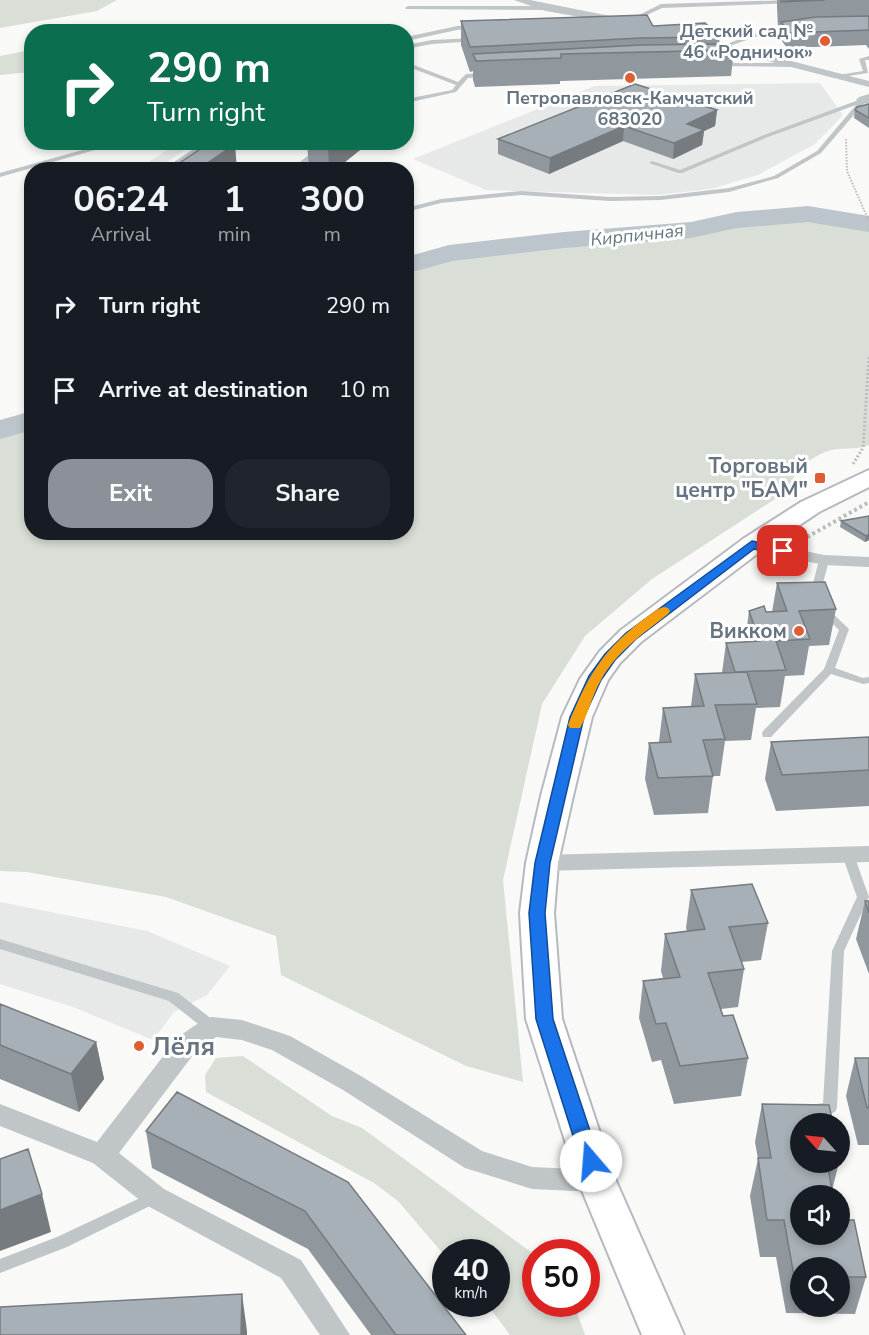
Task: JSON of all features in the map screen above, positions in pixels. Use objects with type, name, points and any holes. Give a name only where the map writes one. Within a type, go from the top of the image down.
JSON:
[{"type":"main road","points":[[663,1335],[597,1181],[544,1019],[537,913],[542,863],[577,717],[594,679],[610,657],[631,636],[752,544],[810,507],[869,477]]},
{"type":"street","points":[[519,0],[546,8],[601,17],[650,29]]},
{"type":"street","points":[[693,39],[869,84]]},
{"type":"street","points":[[752,544],[824,560],[869,562]]},
{"type":"street","points":[[542,863],[859,855]]},
{"type":"street","points":[[102,1155],[187,1044],[212,1027],[242,1030],[281,1043],[352,1083],[474,1160],[532,1178],[597,1181]]},
{"type":"street","points":[[0,1115],[102,1155],[155,1197],[291,1269],[336,1335]]},
{"type":"lane","points":[[628,23],[661,6],[797,2]]},
{"type":"lane","points":[[408,8],[546,8]]},
{"type":"lane","points":[[568,20],[601,17]]},
{"type":"lane","points":[[414,37],[479,26]]},
{"type":"lane","points":[[725,46],[754,35],[800,29]]},
{"type":"lane","points":[[414,45],[432,42],[480,40]]},
{"type":"lane","points":[[835,76],[866,72],[862,59],[869,58]]},
{"type":"lane","points":[[708,65],[794,65]]},
{"type":"lane","points":[[414,67],[459,84]]},
{"type":"lane","points":[[414,99],[453,92],[466,76],[489,75]]},
{"type":"lane","points":[[414,208],[441,201],[521,193],[610,199],[661,198],[729,190],[776,177],[819,152],[845,120],[867,99]]},
{"type":"lane","points":[[652,163],[680,172],[766,136],[867,99]]},
{"type":"lane","points":[[47,162],[91,150]]},
{"type":"lane","points":[[178,162],[196,150]]},
{"type":"lane","points":[[304,162],[319,150]]},
{"type":"lane","points":[[0,175],[24,168]]},
{"type":"lane","points":[[767,734],[829,670],[844,629],[813,602],[824,560]]},
{"type":"lane","points":[[829,670],[863,681],[869,680]]},
{"type":"lane","points":[[807,1110],[830,1108],[838,951],[863,897],[859,855]]},
{"type":"lane","points":[[0,944],[173,998],[212,1027]]},
{"type":"lane","points":[[0,1266],[63,1242],[155,1197]]},
{"type":"path","points":[[845,120],[847,171],[869,221]]},
{"type":"path","points":[[863,448],[869,357]]},
{"type":"path","points":[[783,551],[869,502]]},
{"type":"shaded area","points":[[0,0],[117,0],[97,11],[0,28]]},
{"type":"shaded area","points":[[24,51],[24,73],[0,75],[0,56]]},
{"type":"shaded area","points":[[820,83],[843,115],[815,144],[758,175],[711,189],[657,195],[486,190],[413,159],[595,86]]},
{"type":"shaded area","points":[[167,150],[185,150],[167,162],[149,162]]},
{"type":"shaded area","points":[[806,219],[869,222],[869,445],[830,450],[814,458],[795,470],[792,488],[652,579],[585,636],[542,704],[503,880],[523,1082],[466,1066],[281,975],[276,936],[166,897],[27,872],[0,871],[0,434],[24,426],[24,540],[414,540],[414,272],[452,258],[518,247]]},
{"type":"shaded area","points":[[0,902],[147,931],[230,966],[207,995],[174,1012],[153,1040],[73,1007],[0,984]]},
{"type":"shaded area","points":[[243,1056],[332,1116],[362,1128],[522,1245],[522,1317],[579,1317],[585,1335],[510,1335],[497,1317],[510,1317],[510,1239],[432,1241],[398,1201],[374,1183],[206,1092],[205,1075],[216,1058]]},
{"type":"building","points":[[781,0],[825,0],[781,2]]},
{"type":"building","points":[[647,15],[653,26],[705,23],[720,37],[641,38],[470,47],[461,21]]},
{"type":"building","points":[[869,16],[869,30],[789,33],[781,22],[816,17]]},
{"type":"building","points":[[728,44],[734,50],[561,54],[561,58],[476,61],[473,54],[641,45]]},
{"type":"building","points":[[635,84],[717,110],[687,124],[704,130],[674,143],[624,126],[550,158],[498,139]]},
{"type":"building","points":[[869,104],[869,118],[855,110],[857,107]]},
{"type":"building","points":[[199,150],[226,150],[209,162],[181,162]]},
{"type":"building","points":[[869,516],[869,534],[866,536],[841,521]]},
{"type":"building","points":[[825,582],[836,609],[799,611],[810,639],[776,641],[786,670],[735,672],[726,643],[760,641],[749,611],[764,606],[766,612],[787,611],[777,583]]},
{"type":"building","points":[[747,672],[757,704],[715,705],[725,739],[703,740],[713,776],[658,778],[649,743],[671,742],[663,708],[704,706],[695,674]]},
{"type":"building","points":[[869,737],[869,770],[782,775],[771,742]]},
{"type":"building","points":[[752,884],[768,923],[729,927],[744,969],[708,973],[723,1016],[733,1015],[748,1058],[680,1066],[666,1023],[656,1024],[643,981],[680,977],[665,934],[705,929],[691,890]]},
{"type":"building","points":[[865,901],[869,901],[869,913]]},
{"type":"building","points":[[0,1004],[96,1042],[71,1074],[0,1045]]},
{"type":"building","points":[[855,1058],[869,1058],[869,1107],[867,1108]]},
{"type":"building","points":[[177,1092],[348,1182],[432,1291],[432,1317],[452,1317],[466,1335],[396,1335],[305,1211],[146,1131]]},
{"type":"building","points":[[762,1104],[829,1105],[831,1113],[790,1113],[790,1173],[829,1173],[831,1185],[790,1185],[790,1245],[850,1245],[850,1220],[854,1220],[866,1277],[850,1277],[850,1257],[791,1257],[784,1220],[767,1220],[758,1158],[771,1158]]},
{"type":"building","points":[[28,1149],[42,1194],[0,1210],[0,1159]]},
{"type":"building","points":[[242,1294],[241,1335],[0,1335],[0,1307]]},
{"type":"waterway","name":"Кирпичная","points":[[414,264],[449,253],[564,240],[691,230],[737,220],[808,214],[869,224]]},
{"type":"waterway","name":"Кирпичная","points":[[0,430],[24,422]]},
{"type":"slow traffic","points":[[575,725],[594,679],[610,657],[631,636],[664,611]]},
{"type":"place","name":"Детский сад № 46 «Родничок»","points":[[825,41]]},
{"type":"place","name":"Петропавловск-Камчатский 683020","points":[[630,78]]},
{"type":"place","name":"Торговый центр \"БАМ\"","points":[[820,478]]},
{"type":"place","name":"Викком","points":[[799,631]]},
{"type":"place","name":"Лёля","points":[[139,1046]]},
{"type":"route","points":[[591,1161],[544,1019],[537,913],[542,863],[577,717],[594,679],[610,657],[631,636],[752,544],[783,551]]}]
